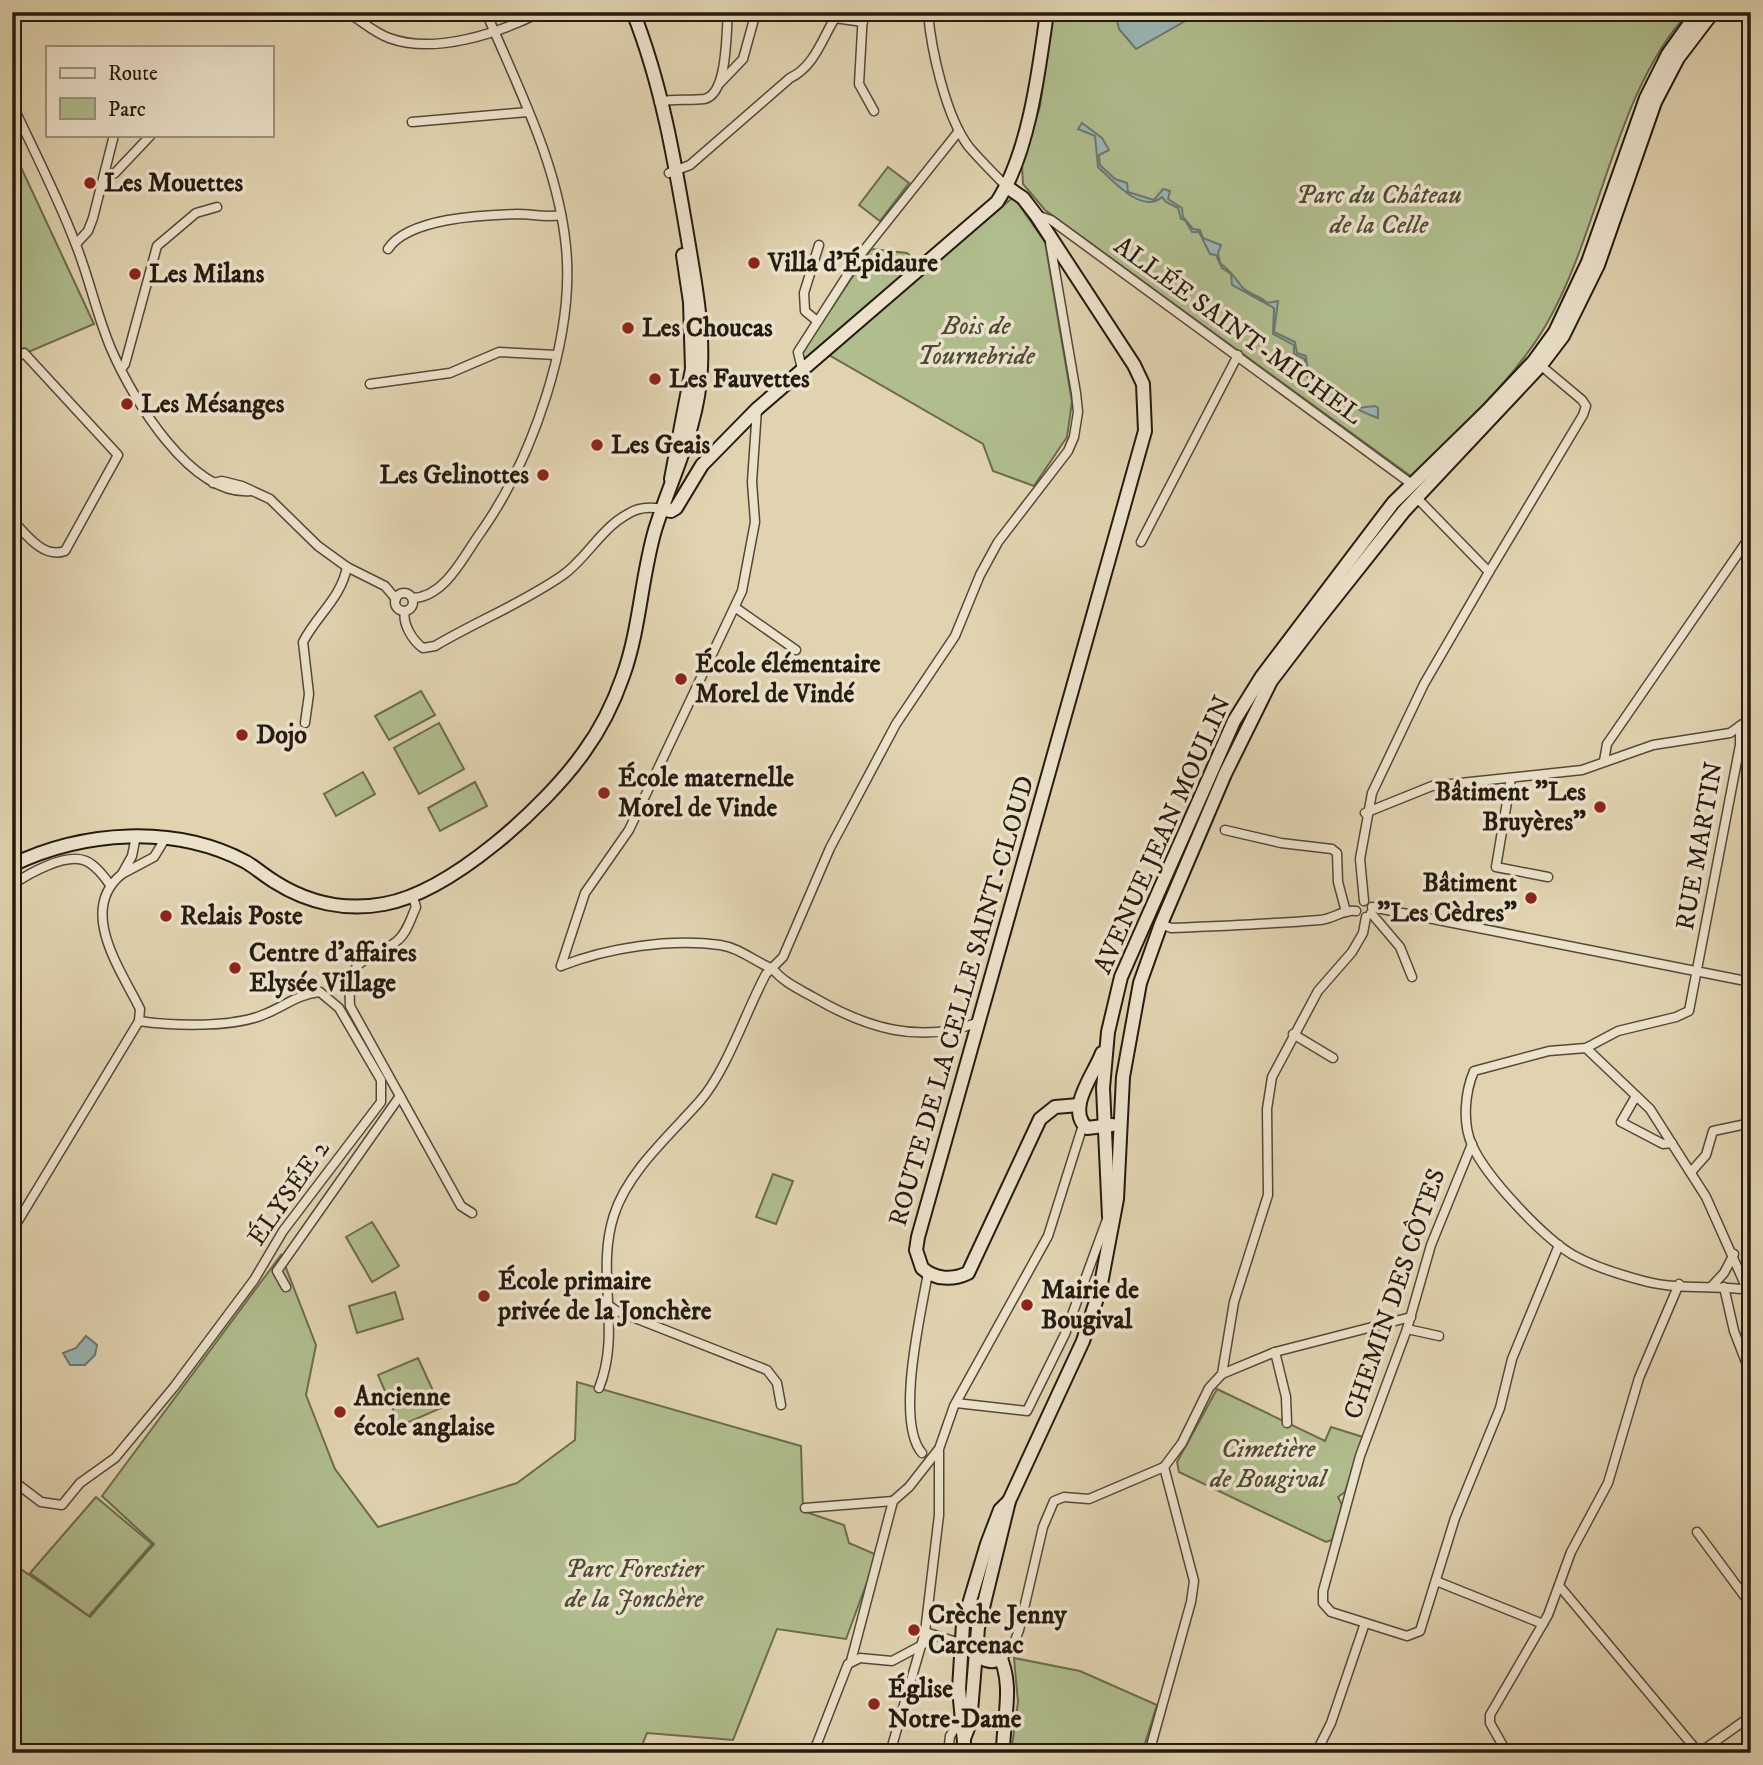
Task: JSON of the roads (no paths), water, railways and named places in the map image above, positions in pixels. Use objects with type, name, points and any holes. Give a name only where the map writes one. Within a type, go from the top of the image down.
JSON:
[{"type":"street","points":[[347,12],[383,36],[409,43],[457,42],[541,12]]},
{"type":"street","points":[[396,599],[404,593],[412,598],[426,597],[439,588],[486,524],[512,478],[540,414],[563,324],[566,245],[561,215],[534,120],[528,113],[486,12]]},
{"type":"street","points":[[626,12],[659,102]]},
{"type":"street","points":[[12,865],[37,853],[74,842],[136,836],[220,851],[246,862],[287,889],[319,902],[358,907],[413,897],[467,865],[515,826],[540,803],[587,748],[612,703],[628,663],[650,549],[689,438],[701,370],[698,289],[659,102],[633,12]]},
{"type":"street","points":[[720,83],[727,12]]},
{"type":"street","points":[[659,102],[712,97],[720,83],[743,59],[756,12]]},
{"type":"street","points":[[863,12],[859,84],[874,111]]},
{"type":"street","points":[[928,12],[940,84],[959,131],[968,146],[1007,187]]},
{"type":"street","points":[[405,611],[404,622],[417,643],[423,648],[435,646],[561,576],[580,562],[613,524],[633,510],[652,507],[671,511],[676,508],[702,465],[757,408],[997,202],[1007,187],[1032,105],[1047,12]]},
{"type":"street","name":"AVENUE JEAN MOULIN","points":[[1094,1127],[1104,1106],[1108,1032],[1121,977],[1234,721],[1262,676],[1393,503],[1537,363],[1588,262],[1646,98],[1668,54],[1698,12]]},
{"type":"street","name":"AVENUE JEAN MOULIN","points":[[1110,1231],[1117,1199],[1122,1089],[1140,983],[1161,924],[1236,750],[1271,681],[1417,498],[1537,363],[1579,309],[1598,265],[1656,102],[1678,58],[1713,12]]},
{"type":"street","points":[[672,173],[690,165],[790,78],[801,73],[814,58],[835,18],[863,22]]},
{"type":"street","points":[[12,104],[76,244],[121,369],[158,430],[201,476],[213,483],[240,492],[251,491],[270,499],[304,535],[347,567],[385,586],[396,599],[397,608],[405,611],[411,608],[412,598]]},
{"type":"street","points":[[412,122],[528,113]]},
{"type":"street","points":[[802,369],[798,352],[817,321],[869,243],[959,131]]},
{"type":"street","points":[[76,244],[90,225],[114,136]]},
{"type":"street","points":[[104,177],[115,173],[150,136]]},
{"type":"street","name":"ROUTE DE LA CELLE SAINT-CLOUD","points":[[928,1273],[917,1260],[918,1237],[1145,431],[1143,383],[1124,346],[1036,215],[1023,198],[1007,187]]},
{"type":"street","points":[[121,369],[158,246],[197,213],[217,207]]},
{"type":"street","points":[[388,249],[407,232],[434,223],[504,215],[561,215]]},
{"type":"street","name":"ALLÉE SAINT-MICHEL","points":[[1036,215],[1051,220],[1413,485]]},
{"type":"street","points":[[598,1388],[611,1343],[605,1280],[607,1243],[620,1200],[650,1158],[699,1102],[766,974],[774,969],[783,957],[836,836],[896,724],[954,636],[998,542],[1068,451],[1078,412],[1050,239]]},
{"type":"street","points":[[817,321],[805,311],[804,293],[819,245]]},
{"type":"street","points":[[370,384],[450,373],[499,352],[556,355]]},
{"type":"street","points":[[12,360],[24,353],[118,455],[65,551],[56,554],[47,551],[12,520]]},
{"type":"street","points":[[1141,542],[1238,355]]},
{"type":"street","points":[[1222,1374],[1234,1302],[1268,1195],[1267,1109],[1272,1077],[1318,991],[1352,952],[1363,933],[1368,910],[1360,859],[1366,813],[1381,771],[1413,706],[1489,572],[1584,415],[1586,406],[1582,400],[1537,363]]},
{"type":"street","points":[[757,408],[752,482],[755,522],[747,572],[736,608],[629,830],[585,893],[561,966],[621,947],[720,945],[740,951],[774,969],[779,976],[817,1000],[874,1027],[894,1032],[937,1032],[981,1021]]},
{"type":"street","points":[[1417,498],[1489,572]]},
{"type":"street","points":[[1604,761],[1607,744],[1751,535]]},
{"type":"street","points":[[305,723],[309,694],[303,642],[334,599],[344,581],[347,567]]},
{"type":"street","points":[[736,608],[796,650]]},
{"type":"street","points":[[1366,813],[1432,786],[1582,770],[1653,745],[1730,733],[1751,718]]},
{"type":"street","name":"RUE MARTIN","points":[[1586,1048],[1618,1031],[1676,1017],[1689,1011],[1740,742],[1740,726]]},
{"type":"street","points":[[1511,778],[1496,867],[1548,877]]},
{"type":"street","points":[[1225,830],[1281,843],[1332,849],[1337,853],[1338,882],[1346,912]]},
{"type":"street","points":[[122,874],[132,856],[136,836]]},
{"type":"street","points":[[14,1228],[139,1021],[139,1009],[105,940],[103,923],[110,885],[122,874],[154,858],[164,839]]},
{"type":"street","points":[[12,885],[62,861],[77,858],[91,864],[110,885]]},
{"type":"street","points":[[413,897],[416,907],[398,941],[369,956],[353,971],[350,1006],[461,1206],[472,1213]]},
{"type":"street","points":[[1161,924],[1171,928],[1297,922],[1333,918],[1356,911],[1358,904],[1368,910],[1400,947],[1412,977]]},
{"type":"street","points":[[1368,910],[1751,982]]},
{"type":"street","name":"ÉLYSÉE 2","points":[[12,1480],[41,1502],[62,1505],[77,1488],[115,1458],[174,1387],[254,1280],[283,1231],[381,1102],[381,1080],[340,1008],[320,992],[303,993],[264,1015],[238,1021],[139,1021]]},
{"type":"street","points":[[1079,1105],[1098,1065],[1108,1032]]},
{"type":"street","points":[[1293,1034],[1333,1058]]},
{"type":"street","points":[[1586,1048],[1650,1109],[1691,1171],[1749,1289],[1646,1282],[1575,1256],[1559,1245],[1502,1188],[1472,1144],[1466,1111],[1474,1071],[1549,1051],[1586,1048]]},
{"type":"street","points":[[1086,1087],[1122,1089]]},
{"type":"street","points":[[286,1287],[277,1271],[400,1096]]},
{"type":"street","points":[[1636,1096],[1621,1122],[1663,1144],[1672,1143]]},
{"type":"street","points":[[922,1453],[914,1440],[910,1395],[928,1273],[948,1278],[968,1273],[1040,1119],[1055,1107],[1079,1105]]},
{"type":"street","points":[[965,1753],[965,1736],[960,1721],[960,1643],[979,1565],[1000,1510],[1009,1501],[1083,1341],[1097,1301],[1110,1231],[1104,1145],[1079,1105]]},
{"type":"street","points":[[1094,1127],[1119,1123]]},
{"type":"street","points":[[1691,1171],[1706,1155],[1713,1132],[1751,1123]]},
{"type":"street","points":[[805,1508],[892,1501],[909,1487],[939,1449],[956,1403],[1048,1236],[1094,1127]]},
{"type":"street","name":"CHEMIN DES CÔTES","points":[[1365,1623],[1331,1612],[1323,1603],[1323,1591],[1360,1456],[1407,1329],[1431,1245],[1472,1144]]},
{"type":"street","points":[[956,1403],[1027,1411],[1065,1334],[1109,1214]]},
{"type":"street","points":[[1316,1753],[1331,1723],[1365,1623],[1407,1636],[1420,1630],[1455,1518],[1500,1408],[1516,1350],[1559,1245]]},
{"type":"street","points":[[1712,1286],[1724,1273],[1734,1254]]},
{"type":"street","points":[[1084,1279],[1097,1301]]},
{"type":"street","points":[[1507,1753],[1490,1723],[1490,1714],[1543,1624],[1561,1588],[1571,1552],[1608,1483],[1639,1378],[1679,1284]]},
{"type":"street","points":[[1724,1287],[1734,1331],[1751,1375]]},
{"type":"street","points":[[608,1305],[617,1311],[767,1370],[777,1383],[781,1405]]},
{"type":"street","points":[[925,1632],[960,1643],[974,1653],[995,1662],[1001,1659],[1013,1646],[1019,1630],[1043,1527],[1054,1501],[1064,1497],[1088,1499],[1165,1471],[1209,1388],[1222,1374],[1275,1352],[1411,1317]]},
{"type":"street","points":[[1407,1329],[1439,1336]]},
{"type":"street","points":[[1275,1352],[1286,1397],[1287,1423]]},
{"type":"street","points":[[890,1753],[925,1632],[939,1515],[939,1449]]},
{"type":"street","points":[[1149,1753],[1191,1602],[1194,1581],[1165,1471]]},
{"type":"street","points":[[807,1753],[816,1746],[850,1661],[892,1501]]},
{"type":"street","points":[[965,1736],[970,1723],[974,1653],[983,1601],[1009,1514],[1009,1501]]},
{"type":"street","points":[[1696,1532],[1751,1605]]},
{"type":"street","points":[[1436,1581],[1543,1624]]},
{"type":"street","points":[[1561,1588],[1699,1753],[1751,1716]]},
{"type":"street","points":[[850,1661],[860,1658],[892,1661],[922,1645]]},
{"type":"street","points":[[1001,1659],[1009,1688],[1003,1753]]},
{"type":"street","points":[[948,1753],[950,1736],[960,1721]]},
{"type":"street","points":[[1742,1723],[1751,1735]]},
{"type":"water","points":[[1115,12],[1185,12],[1187,20],[1136,49],[1119,29]]},
{"type":"water","points":[[1082,123],[1102,138],[1109,150],[1099,155],[1100,165],[1115,179],[1127,183],[1128,192],[1154,200],[1163,189],[1170,191],[1168,199],[1182,208],[1183,217],[1193,229],[1200,230],[1203,238],[1221,245],[1218,253],[1220,263],[1230,272],[1242,287],[1267,303],[1278,301],[1274,332],[1295,342],[1297,353],[1306,356],[1312,376],[1358,408],[1375,406],[1378,408],[1378,418],[1362,411],[1324,390],[1308,377],[1305,359],[1294,354],[1294,345],[1273,334],[1274,308],[1232,285],[1231,274],[1222,268],[1216,255],[1210,254],[1199,232],[1192,232],[1185,220],[1181,219],[1178,208],[1162,197],[1154,201],[1146,202],[1137,199],[1111,180],[1098,167],[1095,136],[1078,129]]},
{"type":"water","points":[[86,1336],[97,1345],[95,1355],[85,1365],[70,1365],[63,1353],[76,1348]]},
{"type":"place","name":"Les Mouettes","points":[[90,183]]},
{"type":"place","name":"Villa d'Épidaure","points":[[754,263]]},
{"type":"place","name":"Les Milans","points":[[135,274]]},
{"type":"place","name":"Les Choucas","points":[[628,328]]},
{"type":"place","name":"Les Fauvettes","points":[[655,379]]},
{"type":"place","name":"Les Mésanges","points":[[127,404]]},
{"type":"place","name":"Les Geais","points":[[597,445]]},
{"type":"place","name":"Les Gelinottes","points":[[543,475]]},
{"type":"place","name":"École élémentaire Morel de Vindé","points":[[681,679]]},
{"type":"place","name":"Dojo","points":[[242,735]]},
{"type":"place","name":"École maternelle Morel de Vinde","points":[[604,793]]},
{"type":"place","name":"Bâtiment \"Les Bruyères\"","points":[[1600,807]]},
{"type":"place","name":"Bâtiment \"Les Cèdres\"","points":[[1531,898]]},
{"type":"place","name":"Relais Poste","points":[[166,916]]},
{"type":"place","name":"Centre d'affaires Elysée Village","points":[[235,968]]},
{"type":"place","name":"École primaire privée de la Jonchère","points":[[484,1296]]},
{"type":"place","name":"Mairie de Bougival","points":[[1027,1305]]},
{"type":"place","name":"Ancienne école anglaise","points":[[340,1412]]},
{"type":"place","name":"Crèche Jenny Carcenac","points":[[914,1630]]},
{"type":"place","name":"Église Notre-Dame","points":[[874,1704]]},
{"type":"park label","name":"Parc du Château de la Celle","points":[[1379,210]]},
{"type":"park label","name":"Bois de Tournebride","points":[[976,341]]},
{"type":"park label","name":"Cimetière de Bougival","points":[[1268,1464]]},
{"type":"park label","name":"Parc Forestier de la Jonchère","points":[[634,1584]]}]
